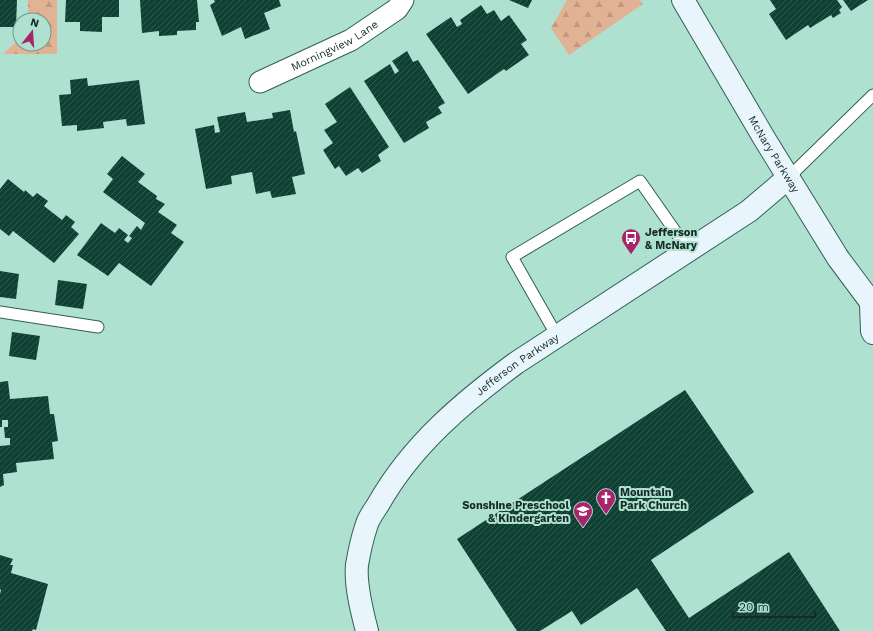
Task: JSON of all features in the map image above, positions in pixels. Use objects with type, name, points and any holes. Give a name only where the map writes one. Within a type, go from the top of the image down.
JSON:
[{"type":"street","name":"Morningview Lane","points":[[260,82],[351,40],[397,9],[403,0]]},
{"type":"street","name":"McNary Parkway","points":[[683,0],[764,138],[838,258],[872,305],[873,333]]},
{"type":"street","name":"Jefferson Parkway","points":[[367,631],[357,577],[357,565],[366,525],[384,494],[415,452],[452,414],[505,371],[749,211],[789,178]]},
{"type":"lane","points":[[789,178],[873,94]]},
{"type":"lane","points":[[557,336],[512,258],[640,181],[689,251]]},
{"type":"lane","points":[[0,312],[98,327]]},
{"type":"green space","points":[[28,0],[57,0],[57,54],[3,54],[12,46],[12,52],[52,52],[52,12],[28,12]]},
{"type":"green space","points":[[567,0],[640,0],[643,4],[569,55],[551,28]]},
{"type":"building","points":[[0,0],[17,0],[17,12],[12,12],[12,27],[0,27]]},
{"type":"building","points":[[66,0],[119,0],[119,17],[102,17],[102,32],[80,31],[80,22],[65,22]]},
{"type":"building","points":[[140,0],[197,0],[199,22],[196,22],[196,30],[177,31],[177,35],[159,36],[159,31],[142,33]]},
{"type":"building","points":[[214,0],[279,0],[281,6],[264,13],[270,29],[245,39],[241,27],[222,36],[210,5],[215,2]]},
{"type":"building","points":[[509,0],[532,0],[528,8]]},
{"type":"building","points":[[770,0],[837,0],[842,7],[839,10],[841,13],[833,18],[831,15],[810,28],[808,25],[786,40],[769,14],[776,9]]},
{"type":"building","points":[[843,0],[868,0],[851,11]]},
{"type":"building","points":[[481,5],[487,14],[494,10],[501,21],[509,15],[527,40],[521,44],[529,55],[506,71],[504,69],[468,94],[426,34],[451,17],[457,27],[462,24],[460,20]]},
{"type":"building","points":[[407,51],[413,62],[418,60],[445,103],[438,107],[442,113],[426,122],[429,128],[404,143],[364,81],[390,64],[395,74],[399,71],[392,61]]},
{"type":"building","points":[[87,78],[88,86],[139,80],[145,124],[127,126],[126,119],[103,122],[104,128],[77,131],[77,125],[62,126],[59,95],[71,94],[70,80]]},
{"type":"building","points":[[350,87],[389,147],[378,155],[381,161],[362,173],[358,168],[346,176],[339,166],[335,169],[323,150],[333,143],[324,130],[337,122],[325,104]]},
{"type":"building","points":[[290,110],[305,174],[292,177],[296,194],[272,198],[270,191],[256,194],[252,172],[231,176],[232,184],[206,189],[195,129],[214,125],[215,133],[220,132],[217,117],[245,112],[247,122],[273,118],[272,113]]},
{"type":"building","points":[[122,156],[145,174],[138,182],[157,196],[156,199],[165,204],[158,212],[177,225],[171,233],[184,242],[151,286],[119,263],[108,276],[77,255],[101,223],[115,233],[119,228],[128,235],[124,240],[128,243],[132,238],[129,236],[137,226],[141,230],[145,223],[103,192],[113,179],[107,174]]},
{"type":"building","points":[[8,179],[24,192],[25,190],[33,197],[37,193],[48,201],[44,206],[62,220],[66,215],[75,222],[71,227],[79,234],[54,263],[13,231],[9,236],[0,229],[0,189]]},
{"type":"building","points":[[0,271],[19,274],[16,299],[0,297]]},
{"type":"building","points":[[58,280],[87,284],[83,309],[55,305]]},
{"type":"building","points":[[12,332],[40,336],[36,360],[9,356]]},
{"type":"building","points":[[8,381],[10,399],[48,396],[50,414],[54,414],[58,441],[52,442],[54,459],[16,463],[17,472],[3,474],[4,485],[0,487],[0,446],[10,445],[10,438],[5,438],[4,427],[8,427],[8,420],[2,420],[2,427],[0,427],[0,382]]},
{"type":"building","name":"Mountain Park Church","points":[[685,390],[754,492],[651,560],[689,618],[789,552],[840,631],[666,631],[637,588],[581,625],[572,611],[540,631],[517,631],[457,539]]},
{"type":"building","points":[[0,555],[13,559],[10,565],[13,565],[11,573],[48,584],[36,630],[0,631]]},
{"type":"place","name":"Jefferson & McNary","points":[[631,255]]},
{"type":"place","name":"Mountain Park Church","points":[[606,515]]},
{"type":"place","name":"Sonshine Preschool & Kindergarten","points":[[583,528]]}]
